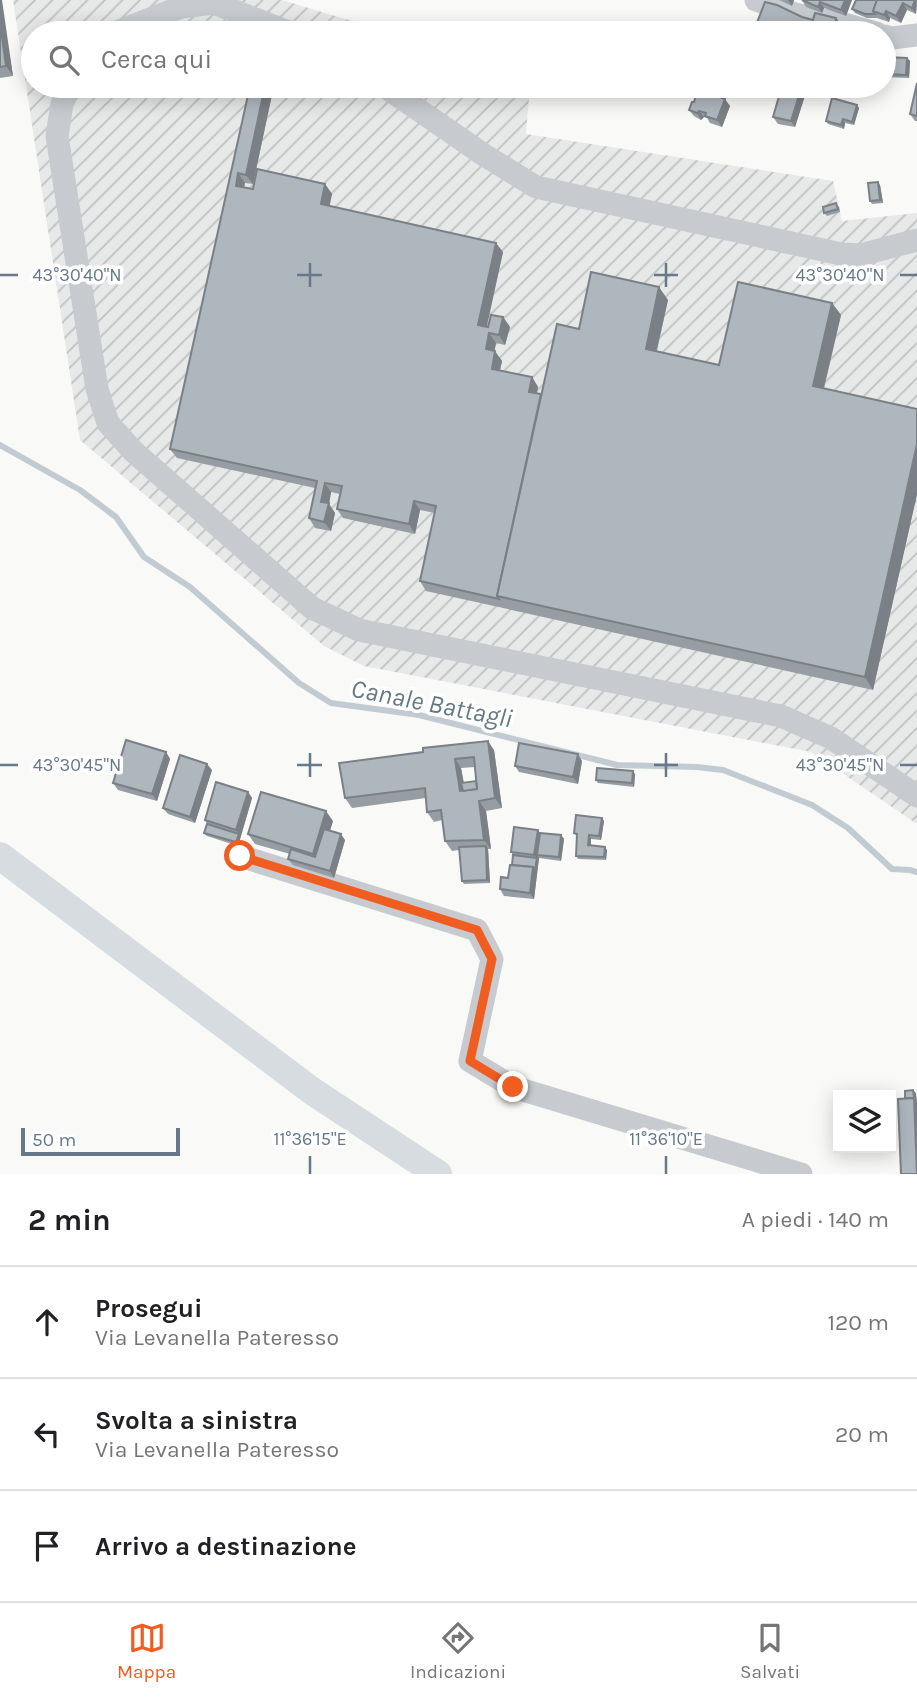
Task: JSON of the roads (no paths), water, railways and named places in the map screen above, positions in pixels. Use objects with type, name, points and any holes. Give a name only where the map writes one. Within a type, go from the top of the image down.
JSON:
[{"type":"main road","points":[[0,856],[312,1091],[438,1174]]},
{"type":"street","points":[[756,0],[795,14],[829,21]]},
{"type":"street","points":[[145,21],[181,7],[213,2],[261,21]]},
{"type":"street","points":[[896,38],[917,35]]},
{"type":"street","points":[[65,98],[57,136],[97,389],[108,423],[133,452],[312,608],[359,630],[781,716],[831,738],[917,796]]},
{"type":"street","points":[[401,98],[536,187],[841,254],[860,255],[917,240]]},
{"type":"street","points":[[240,856],[477,930],[492,959],[470,1061],[513,1087],[801,1174]]},
{"type":"waterway","name":"Canale Battagli","points":[[0,445],[80,490],[116,517],[144,557],[190,587],[299,683],[331,703],[419,715],[617,765],[723,770],[812,805],[848,828],[892,869],[917,872]]}]
